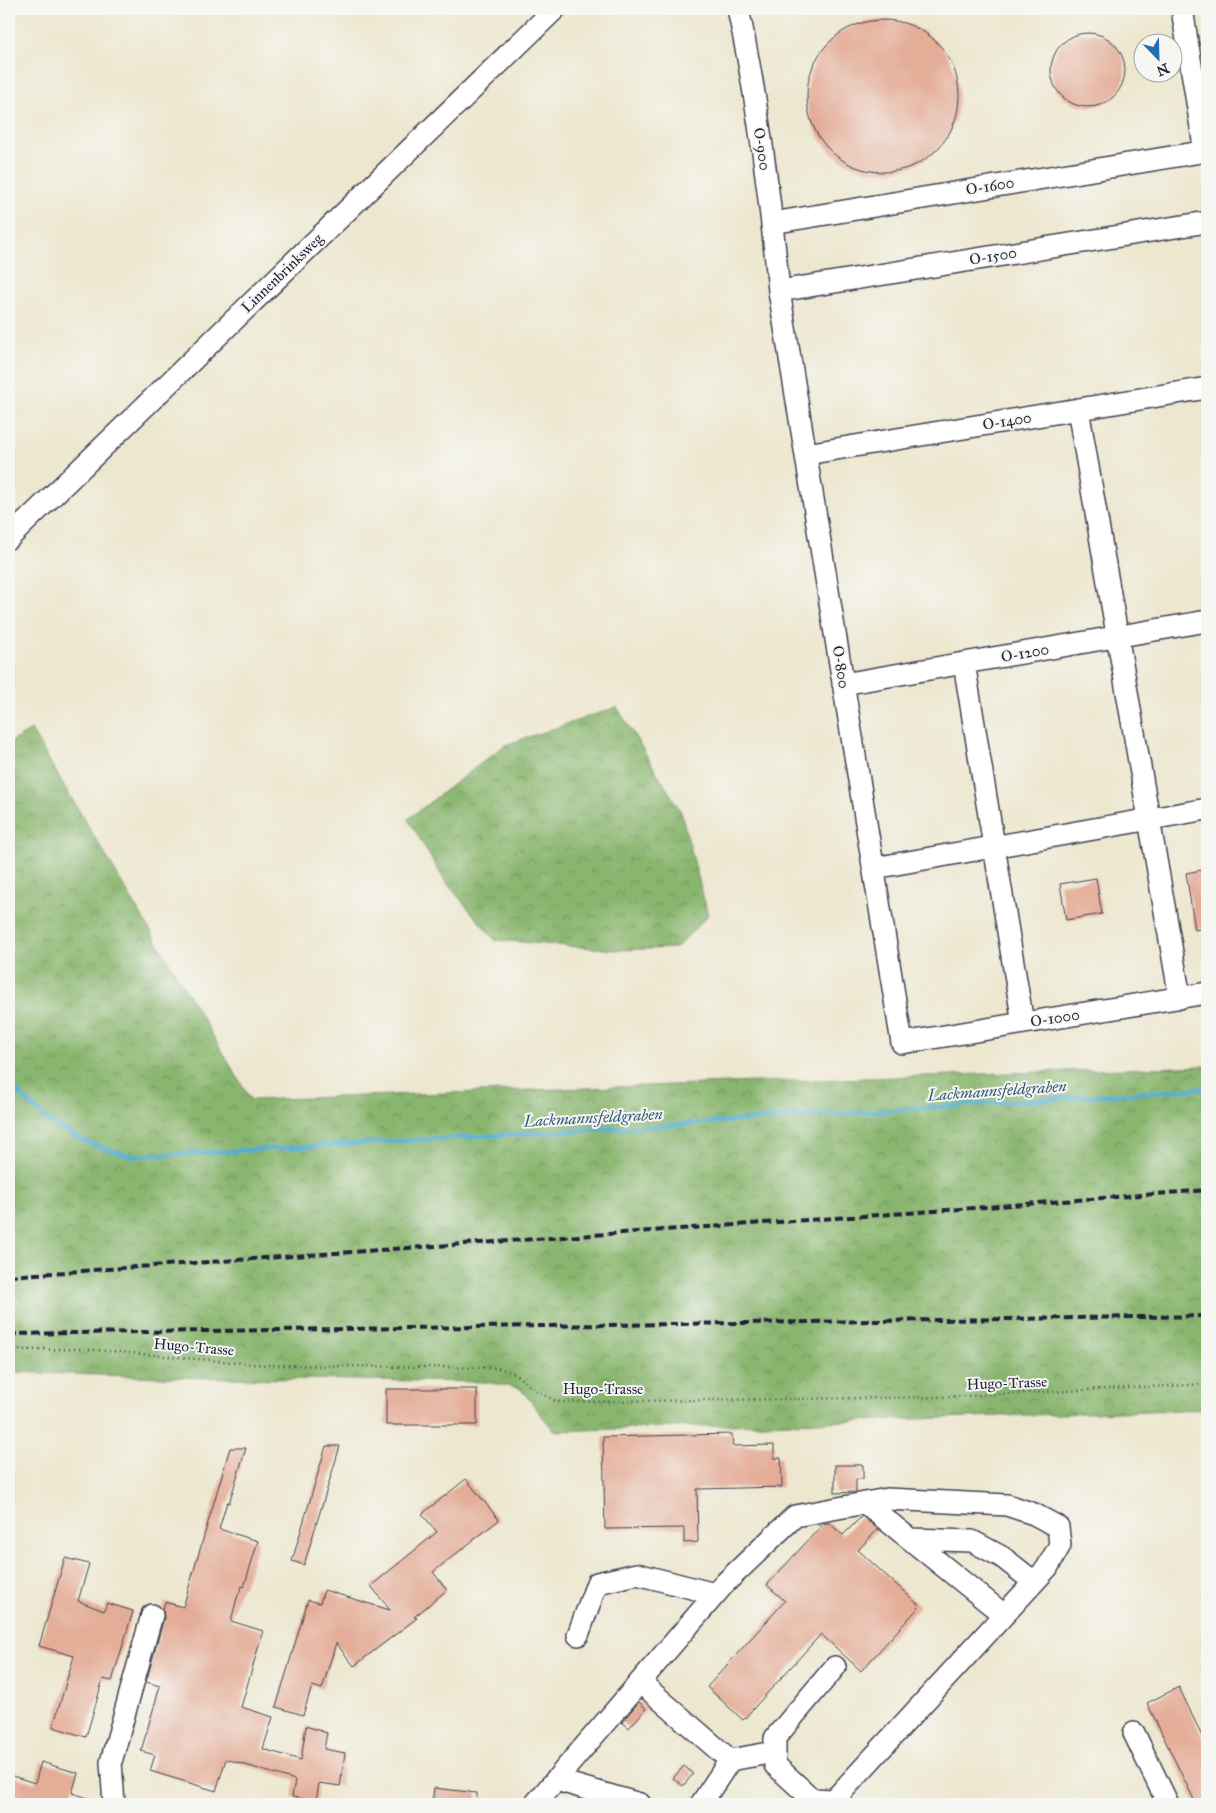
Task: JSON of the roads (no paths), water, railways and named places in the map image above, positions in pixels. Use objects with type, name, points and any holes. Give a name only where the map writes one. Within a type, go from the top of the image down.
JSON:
[{"type":"street","name":"Linnenbrinksweg","points":[[9,538],[555,9]]},
{"type":"street","name":"O-900","points":[[738,9],[744,36],[772,223],[779,291]]},
{"type":"street","points":[[1182,9],[1206,152]]},
{"type":"street","name":"O-1600","points":[[772,223],[1206,152]]},
{"type":"street","name":"O-1500","points":[[779,291],[1207,222]]},
{"type":"street","name":"O-800","points":[[779,291],[902,1043]]},
{"type":"street","name":"O-1400","points":[[806,454],[1207,388]]},
{"type":"street","points":[[1078,409],[1180,998]]},
{"type":"street","name":"O-1200","points":[[844,684],[1207,621]]},
{"type":"street","points":[[964,663],[1023,1023]]},
{"type":"street","points":[[874,868],[1207,809]]},
{"type":"street","name":"O-1000","points":[[902,1043],[1207,993]]},
{"type":"street","points":[[535,1804],[715,1594],[794,1516],[887,1499],[1007,1505],[1034,1514],[1058,1527],[1060,1545],[1047,1568],[834,1800],[812,1799],[775,1765],[775,1738],[835,1667]]},
{"type":"street","points":[[865,1503],[1004,1615]]},
{"type":"street","points":[[910,1539],[972,1541],[1002,1557],[1034,1582]]},
{"type":"street","points":[[578,1635],[597,1583],[637,1574],[715,1594]]},
{"type":"street","points":[[114,1804],[111,1762],[152,1615]]},
{"type":"street","points":[[640,1682],[730,1760]]},
{"type":"street","points":[[1134,1733],[1168,1804]]},
{"type":"street","points":[[701,1804],[730,1760],[775,1752]]},
{"type":"street","points":[[556,1780],[640,1804]]},
{"type":"waterway","name":"Lackmannsfeldgraben","points":[[9,1077],[19,1094],[49,1122],[91,1144],[131,1156],[737,1121],[1207,1088]]},
{"type":"railway","points":[[9,1276],[1207,1190]]},
{"type":"railway","points":[[9,1334],[1207,1316]]}]
